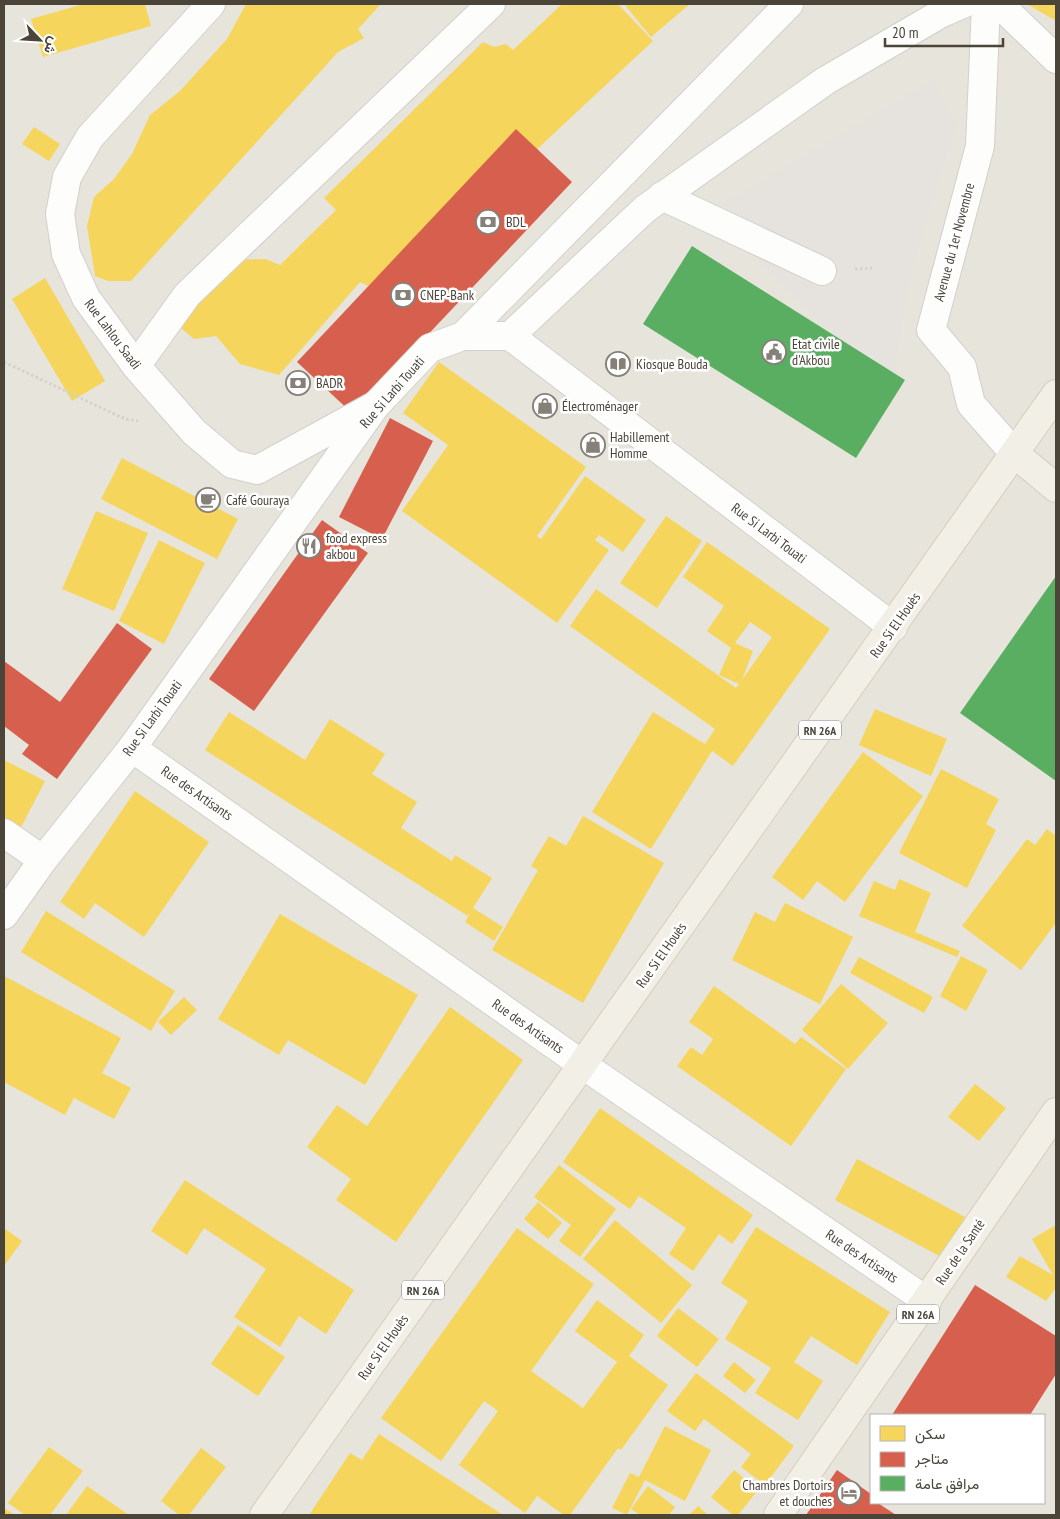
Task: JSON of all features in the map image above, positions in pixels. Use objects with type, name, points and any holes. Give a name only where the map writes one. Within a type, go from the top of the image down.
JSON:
[{"type":"main road","name":"Rue Si El Houès","points":[[264,1515],[1056,394]]},
{"type":"main road","points":[[1014,453],[1056,488]]},
{"type":"main road","name":"Rue de la Santé","points":[[778,1515],[1056,1112]]},
{"type":"street","name":"Rue Lahlou Saadi","points":[[211,4],[90,137],[67,177],[60,214],[66,254],[86,298],[136,366],[194,432],[232,464],[257,470],[376,405]]},
{"type":"street","points":[[136,366],[187,294],[490,4]]},
{"type":"street","points":[[463,336],[789,4]]},
{"type":"street","points":[[510,336],[645,209],[662,196],[825,81],[940,14],[963,4]]},
{"type":"street","name":"Avenue du 1er Novembre","points":[[986,4],[980,146],[931,330],[962,367],[971,404],[1014,453]]},
{"type":"street","points":[[998,4],[1056,59]]},
{"type":"street","points":[[662,196],[822,271]]},
{"type":"street","name":"Rue Si Larbi Touati","points":[[4,915],[43,860],[132,748],[376,405],[430,348],[463,336],[510,336],[893,627]]},
{"type":"street","name":"Rue des Artisants","points":[[132,748],[583,1065],[927,1301]]},
{"type":"street","points":[[4,833],[43,860]]},
{"type":"path","points":[[4,362],[124,419],[142,422]]},
{"type":"shaded area","points":[[4,4],[1056,4],[1056,1515],[4,1515]]},
{"type":"shaded area","points":[[933,79],[959,126],[947,156],[916,256],[902,320],[896,375],[836,336],[767,271],[722,204]]},
{"type":"building: سكن","points":[[84,4],[145,4],[151,26],[43,57],[31,19]]},
{"type":"building: سكن","points":[[246,4],[381,4],[358,29],[364,38],[338,52],[131,281],[108,281],[95,276],[87,226],[94,197],[114,179],[132,154],[150,115],[180,91],[227,39]]},
{"type":"building: سكن","points":[[562,4],[618,4],[653,41],[503,181],[492,170],[368,286],[360,282],[279,375],[240,364],[216,336],[194,339],[176,324],[227,260],[265,259],[280,265],[336,210],[324,198],[483,42],[494,47],[506,44],[513,50]]},
{"type":"building: سكن","points":[[624,4],[690,4],[651,37]]},
{"type":"building: سكن","points":[[1027,4],[1056,4],[1056,21]]},
{"type":"building: سكن","points":[[34,127],[60,144],[49,161],[22,144]]},
{"type":"building: سكن","points":[[45,278],[105,381],[72,401],[12,299]]},
{"type":"building: سكن","points":[[439,362],[586,467],[537,536],[541,539],[585,476],[646,520],[623,552],[599,535],[595,540],[609,550],[557,623],[402,511],[448,445],[403,413]]},
{"type":"building: سكن","points":[[122,458],[238,519],[217,559],[101,499]]},
{"type":"building: سكن","points":[[96,511],[148,533],[114,611],[62,589]]},
{"type":"building: سكن","points":[[666,516],[702,541],[657,608],[620,583]]},
{"type":"building: سكن","points":[[159,540],[205,563],[164,644],[119,621]]},
{"type":"building: سكن","points":[[707,542],[830,629],[733,766],[712,751],[651,849],[592,812],[653,712],[705,744],[715,729],[570,626],[596,589],[736,688],[739,684],[719,675],[731,648],[707,631],[724,606],[683,577]],"holes":[[[750,622],[772,637],[742,680],[753,651],[735,643]]]},
{"type":"building: سكن","points":[[875,709],[947,739],[931,776],[859,745]]},
{"type":"building: سكن","points":[[229,712],[305,760],[330,719],[385,754],[372,774],[417,802],[401,828],[452,861],[455,855],[492,878],[468,916],[205,750]]},
{"type":"building: سكن","points":[[863,752],[923,796],[845,902],[817,881],[803,900],[772,877]]},
{"type":"building: سكن","points":[[4,760],[45,781],[18,833],[4,825]]},
{"type":"building: سكن","points":[[941,769],[999,799],[986,824],[996,830],[967,888],[899,853]]},
{"type":"building: سكن","points":[[135,791],[209,842],[144,937],[95,903],[84,919],[60,902]]},
{"type":"building: سكن","points":[[583,816],[664,863],[583,1003],[492,950],[538,870],[531,866],[549,836],[566,846]]},
{"type":"building: سكن","points":[[1047,829],[1056,836],[1056,923],[1021,970],[962,926],[1027,839],[1035,845]]},
{"type":"building: سكن","points":[[899,879],[931,893],[915,932],[960,951],[957,957],[859,916],[874,881],[895,890]]},
{"type":"building: سكن","points":[[785,903],[853,937],[820,1004],[732,960],[755,912],[775,922]]},
{"type":"building: سكن","points":[[473,908],[503,927],[494,941],[465,922]]},
{"type":"building: سكن","points":[[46,911],[175,991],[151,1031],[21,952]]},
{"type":"building: سكن","points":[[280,914],[418,995],[365,1085],[288,1040],[279,1055],[218,1019]]},
{"type":"building: سكن","points":[[961,956],[988,970],[966,1011],[940,996]]},
{"type":"building: سكن","points":[[859,957],[933,997],[924,1013],[850,973]]},
{"type":"building: سكن","points":[[4,976],[121,1038],[102,1073],[131,1088],[114,1119],[74,1098],[65,1115],[4,1082]]},
{"type":"building: سكن","points":[[841,984],[888,1023],[848,1069],[802,1030]]},
{"type":"building: سكن","points":[[714,986],[795,1044],[801,1037],[846,1069],[791,1146],[677,1066],[691,1047],[702,1055],[713,1039],[689,1022]]},
{"type":"building: سكن","points":[[184,997],[197,1010],[171,1035],[158,1022]]},
{"type":"building: سكن","points":[[450,1007],[523,1060],[396,1242],[336,1200],[351,1179],[307,1147],[337,1105],[367,1126]]},
{"type":"building: سكن","points":[[975,1084],[1006,1108],[979,1141],[948,1117]]},
{"type":"building: سكن","points":[[600,1108],[753,1215],[732,1244],[719,1234],[693,1271],[669,1254],[686,1228],[639,1196],[630,1209],[563,1162]]},
{"type":"building: سكن","points":[[857,1159],[965,1217],[943,1258],[835,1200]]},
{"type":"building: سكن","points":[[559,1165],[616,1209],[580,1257],[559,1241],[571,1225],[534,1197]]},
{"type":"building: سكن","points":[[185,1180],[354,1290],[326,1334],[299,1316],[280,1347],[234,1317],[266,1269],[204,1228],[187,1255],[151,1231]]},
{"type":"building: سكن","points":[[538,1202],[562,1223],[548,1239],[524,1219]]},
{"type":"building: سكن","points":[[615,1220],[692,1285],[661,1323],[583,1259]]},
{"type":"building: سكن","points":[[1056,1225],[1056,1288],[1046,1301],[1006,1277],[1020,1256],[1053,1275],[1032,1239]]},
{"type":"building: سكن","points":[[756,1227],[890,1312],[857,1365],[811,1336],[794,1362],[823,1381],[798,1420],[755,1393],[771,1368],[725,1339],[748,1301],[721,1283]]},
{"type":"building: سكن","points":[[4,1228],[22,1241],[4,1266]]},
{"type":"building: سكن","points":[[517,1228],[594,1284],[531,1371],[583,1408],[617,1362],[575,1331],[597,1300],[644,1335],[629,1356],[668,1385],[621,1450],[618,1448],[570,1515],[564,1515],[537,1496],[525,1513],[459,1465],[498,1411],[484,1401],[441,1461],[381,1418]]},
{"type":"building: سكن","points":[[678,1308],[719,1339],[697,1367],[657,1336]]},
{"type":"building: سكن","points":[[238,1325],[285,1357],[258,1396],[211,1364]]},
{"type":"building: سكن","points":[[734,1362],[756,1380],[745,1393],[723,1376]]},
{"type":"building: سكن","points":[[696,1373],[794,1446],[765,1485],[741,1467],[751,1454],[704,1419],[695,1431],[667,1411]]},
{"type":"building: سكن","points":[[665,1426],[711,1450],[685,1501],[645,1480],[627,1515],[612,1508],[630,1473],[639,1477]]},
{"type":"building: سكن","points":[[379,1434],[503,1515],[309,1515],[350,1453],[362,1460]]},
{"type":"building: سكن","points":[[49,1447],[83,1471],[50,1515],[25,1515],[8,1503]]},
{"type":"building: سكن","points":[[201,1448],[226,1467],[189,1515],[179,1515],[161,1501]]},
{"type":"building: سكن","points":[[734,1470],[758,1490],[738,1515],[733,1515],[711,1497]]},
{"type":"building: سكن","points":[[87,1486],[129,1515],[66,1515]]},
{"type":"building: سكن","points":[[648,1486],[675,1507],[669,1515],[640,1515],[631,1509]]},
{"type":"building: سكن","points":[[698,1506],[708,1515],[689,1515]]},
{"type":"building: سكن","points":[[4,1508],[15,1515],[4,1515]]},
{"type":"building: متاجر","points":[[516,129],[572,182],[353,414],[297,362]]},
{"type":"building: متاجر","points":[[390,418],[433,441],[382,539],[339,517]]},
{"type":"building: متاجر","points":[[322,520],[368,553],[254,711],[209,679]]},
{"type":"building: متاجر","points":[[117,623],[152,649],[57,779],[22,754],[29,745],[4,726],[4,661],[60,702]]},
{"type":"building: متاجر","points":[[975,1285],[1056,1336],[1056,1374],[1031,1414],[893,1414]]},
{"type":"building: متاجر","points":[[837,1470],[870,1493],[870,1504],[880,1504],[896,1515],[806,1515]]},
{"type":"building: مرافق عامة","name":"Etat civile d'Akbou","points":[[692,246],[905,380],[856,458],[643,324]]},
{"type":"building: مرافق عامة","points":[[1056,576],[1056,781],[960,713]]},
{"type":"place","name":"BDL","points":[[488,222]]},
{"type":"place","name":"CNEP-Bank","points":[[403,295]]},
{"type":"place","name":"Etat civile d'Akbou","points":[[774,352]]},
{"type":"place","name":"Kiosque Bouda","points":[[618,364]]},
{"type":"place","name":"BADR","points":[[298,383]]},
{"type":"place","name":"Électroménager","points":[[545,406]]},
{"type":"place","name":"Habillement Homme","points":[[593,445]]},
{"type":"place","name":"Café Gouraya","points":[[208,500]]},
{"type":"place","name":"food express akbou","points":[[309,546]]},
{"type":"place","name":"Chambres Dortoirs et douches","points":[[849,1493]]}]
